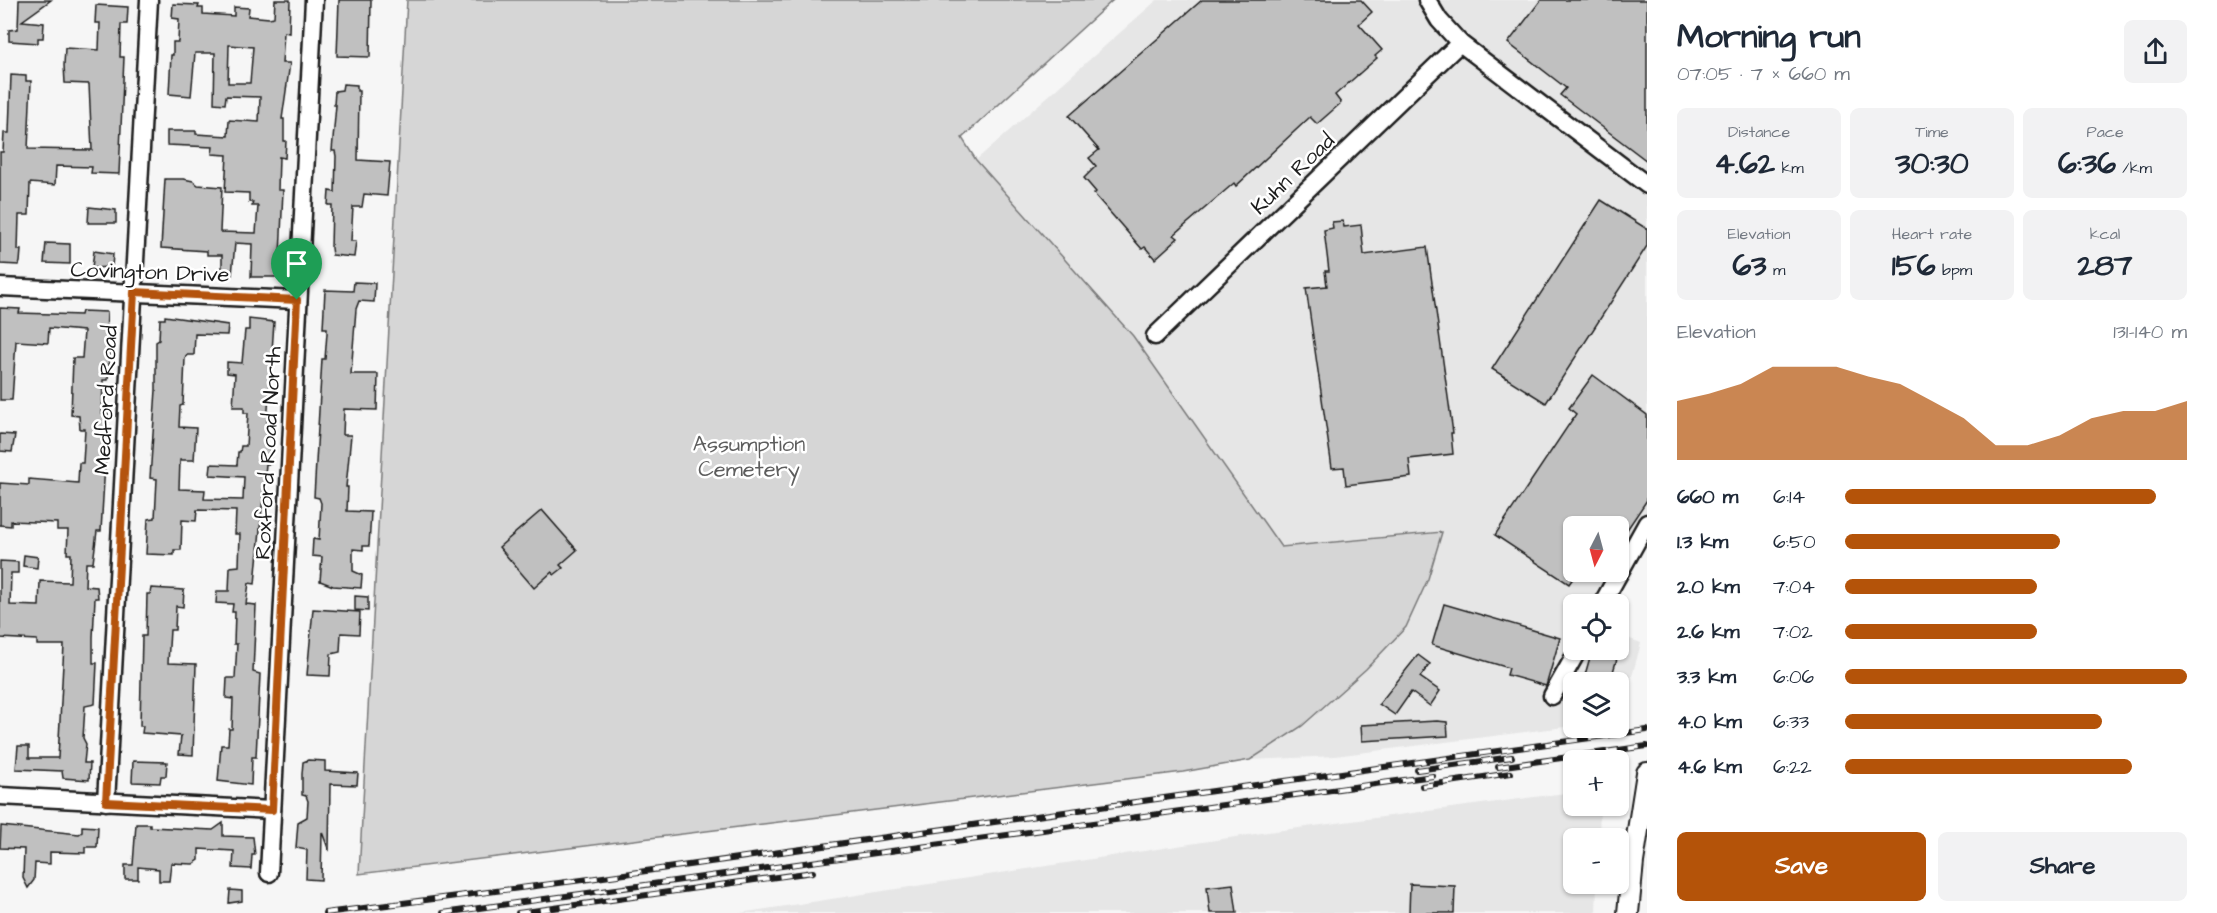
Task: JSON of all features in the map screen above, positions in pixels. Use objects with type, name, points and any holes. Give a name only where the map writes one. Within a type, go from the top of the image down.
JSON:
[{"type":"street","name":"Medford Road","points":[[106,802],[149,0]]},
{"type":"street","name":"Roxford Road North","points":[[269,873],[314,0]]},
{"type":"street","points":[[1427,0],[1439,20],[1460,43],[1647,185]]},
{"type":"street","name":"Kuhn Road","points":[[1155,336],[1460,43]]},
{"type":"street","name":"Covington Drive","points":[[0,287],[297,300]]},
{"type":"street","points":[[1608,594],[1647,523]]},
{"type":"street","points":[[1552,696],[1572,660]]},
{"type":"street","points":[[1628,913],[1633,862],[1647,773]]},
{"type":"street","points":[[0,796],[272,810]]},
{"type":"shaded area","points":[[1157,0],[1647,0],[1647,518],[1629,549],[1629,516],[1563,516],[1563,582],[1609,582],[1601,594],[1563,594],[1563,660],[1629,660],[1629,639],[1641,643],[1629,688],[1629,672],[1563,672],[1563,727],[1335,756],[1250,760],[1302,726],[1366,669],[1441,532],[1281,547],[1133,336],[976,160]]},
{"type":"shaded area","points":[[1563,793],[1563,816],[1600,816],[1599,828],[1563,828],[1563,894],[1597,894],[1596,913],[740,913],[1268,832]]},
{"type":"green space","name":"Assumption Cemetery","points":[[407,0],[1113,0],[962,138],[976,160],[1133,336],[1281,547],[1442,532],[1428,579],[1406,627],[1366,669],[1302,726],[1250,760],[1183,772],[359,874]]},
{"type":"building","points":[[19,0],[51,0],[22,21],[44,23],[43,38],[38,38],[38,43],[9,41],[9,30],[18,29]]},
{"type":"building","points":[[275,0],[290,0],[289,33],[284,32],[282,63],[290,63],[282,119],[284,119],[284,141],[286,141],[285,158],[279,157],[278,190],[283,190],[279,277],[251,277],[252,244],[235,243],[232,275],[222,275],[222,255],[207,255],[207,251],[161,248],[165,179],[184,179],[198,185],[222,187],[220,232],[256,233],[258,206],[252,206],[253,202],[249,202],[249,193],[225,192],[227,155],[212,154],[213,147],[167,145],[167,131],[196,131],[196,134],[228,136],[229,120],[259,122],[260,97],[226,96],[225,104],[214,103],[215,53],[195,53],[191,96],[169,94],[173,42],[178,42],[179,19],[172,18],[173,4],[199,5],[198,8],[203,8],[203,14],[234,16],[234,7],[249,8],[248,16],[274,17]],"holes":[[[229,45],[253,47],[250,83],[228,83]]]},
{"type":"building","points":[[339,0],[371,0],[370,57],[337,56]]},
{"type":"building","points":[[1202,0],[1361,0],[1372,12],[1359,24],[1382,50],[1375,56],[1377,58],[1335,95],[1341,103],[1317,124],[1310,117],[1236,186],[1234,183],[1174,235],[1178,238],[1155,259],[1145,247],[1142,249],[1094,194],[1096,192],[1084,178],[1096,166],[1089,158],[1099,150],[1069,116]]},
{"type":"building","points":[[1541,0],[1647,0],[1647,161],[1560,95],[1566,88],[1508,43]]},
{"type":"building","points":[[96,5],[128,7],[127,24],[121,24],[120,57],[124,57],[119,174],[91,173],[92,167],[56,166],[55,185],[30,183],[29,215],[19,215],[18,250],[21,250],[19,265],[0,264],[0,152],[3,152],[4,133],[9,133],[11,75],[26,76],[26,81],[31,81],[28,149],[92,150],[89,84],[65,83],[64,65],[65,48],[99,50],[100,23],[95,23]]},
{"type":"building","points":[[343,84],[357,85],[357,91],[359,91],[358,160],[390,162],[387,196],[364,194],[362,207],[353,207],[351,241],[356,241],[354,257],[332,255],[332,205],[328,205],[329,191],[335,192],[336,156],[335,151],[332,151],[335,91],[342,90]]},
{"type":"building","points":[[1601,200],[1647,229],[1647,246],[1546,403],[1492,369]]},
{"type":"building","points":[[89,207],[116,210],[116,223],[88,223]]},
{"type":"building","points":[[1343,221],[1344,227],[1361,225],[1364,255],[1427,247],[1453,433],[1451,433],[1453,454],[1409,459],[1411,477],[1346,485],[1344,467],[1332,468],[1306,288],[1327,286],[1325,271],[1329,271],[1324,230],[1333,228],[1332,222]]},
{"type":"building","points":[[46,243],[70,244],[70,264],[44,263]]},
{"type":"building","points":[[94,251],[113,254],[112,267],[92,268]]},
{"type":"building","points":[[354,282],[375,283],[374,302],[359,301],[356,309],[351,374],[378,374],[377,410],[344,409],[343,435],[351,435],[346,487],[348,487],[347,511],[371,512],[369,546],[363,546],[363,550],[353,549],[353,571],[362,575],[361,588],[333,586],[320,581],[322,557],[312,556],[313,539],[319,540],[321,503],[319,498],[314,497],[322,359],[325,359],[327,333],[327,328],[323,328],[325,290],[353,291]]},
{"type":"building","points":[[0,308],[20,309],[19,313],[81,315],[82,311],[107,312],[106,339],[111,340],[108,380],[103,380],[102,414],[108,414],[101,531],[97,531],[93,563],[86,563],[85,586],[97,587],[98,598],[95,598],[93,637],[93,663],[97,663],[95,704],[85,706],[83,738],[86,744],[84,763],[90,763],[89,780],[63,778],[62,771],[16,769],[18,746],[29,746],[29,758],[58,758],[64,645],[37,645],[37,640],[0,638],[0,561],[18,562],[18,573],[11,573],[10,605],[39,606],[40,581],[70,582],[71,554],[67,554],[68,530],[57,530],[57,523],[11,521],[11,526],[0,525],[0,483],[29,485],[29,479],[78,483],[79,463],[83,463],[85,429],[80,429],[79,416],[71,415],[73,358],[82,358],[84,331],[49,328],[48,343],[16,341],[12,400],[0,400]]},
{"type":"building","points":[[165,316],[228,325],[227,335],[195,334],[194,355],[187,355],[185,358],[183,405],[180,406],[179,427],[196,428],[194,460],[180,460],[179,489],[205,490],[204,499],[243,500],[244,477],[210,475],[211,464],[237,465],[238,452],[241,446],[246,446],[248,413],[244,413],[244,407],[233,407],[235,374],[227,373],[227,362],[242,363],[245,330],[249,330],[249,319],[274,322],[266,448],[271,449],[270,464],[266,464],[255,584],[249,583],[246,604],[256,605],[253,672],[260,674],[256,757],[252,757],[251,785],[218,781],[221,745],[228,745],[229,729],[232,729],[233,699],[226,698],[227,678],[235,678],[237,644],[234,644],[233,604],[216,603],[217,591],[229,591],[230,567],[239,566],[240,534],[235,534],[236,511],[197,510],[196,521],[182,520],[181,550],[174,550],[174,555],[146,554],[148,519],[155,518],[157,479],[150,478],[156,390],[156,342],[159,340],[160,319],[165,319]]},
{"type":"building","points":[[1593,375],[1647,415],[1647,500],[1629,527],[1629,516],[1563,516],[1563,580],[1495,535],[1576,414],[1569,408]]},
{"type":"building","points":[[0,434],[15,435],[12,452],[0,451]]},
{"type":"building","points":[[542,510],[577,550],[560,565],[563,568],[554,575],[552,572],[534,588],[499,547]]},
{"type":"building","points":[[24,555],[38,557],[37,568],[23,566]]},
{"type":"building","points":[[151,588],[184,590],[183,607],[176,606],[175,630],[170,630],[168,663],[196,664],[193,755],[179,754],[181,736],[142,733],[143,726],[140,726],[142,636],[146,636],[147,594],[150,594]]},
{"type":"building","points":[[355,596],[368,597],[368,611],[355,610]]},
{"type":"building","points":[[1444,604],[1560,638],[1546,686],[1507,675],[1509,668],[1432,645]]},
{"type":"building","points":[[313,609],[360,612],[359,634],[341,633],[340,652],[331,654],[330,676],[307,675]]},
{"type":"building","points":[[1418,655],[1430,664],[1420,677],[1440,691],[1430,706],[1411,692],[1395,715],[1379,704]]},
{"type":"building","points":[[1589,660],[1617,660],[1613,672],[1586,672]]},
{"type":"building","points":[[1447,722],[1448,736],[1362,741],[1361,725]]},
{"type":"building","points":[[133,761],[167,762],[166,776],[161,776],[160,783],[132,782]]},
{"type":"building","points":[[325,761],[325,771],[358,773],[357,785],[330,784],[329,851],[322,832],[321,880],[306,879],[307,850],[296,848],[298,822],[307,817],[308,801],[306,796],[302,795],[302,774],[303,762]]},
{"type":"building","points":[[223,823],[223,836],[253,837],[255,855],[252,855],[251,869],[233,868],[234,851],[199,849],[199,860],[193,864],[171,863],[169,881],[159,881],[159,869],[138,867],[138,879],[125,879],[125,865],[133,865],[136,824],[150,824],[150,827],[213,830]]},
{"type":"building","points":[[1,826],[79,834],[82,832],[82,826],[98,827],[97,847],[85,847],[85,853],[50,852],[50,864],[35,863],[34,880],[28,888],[23,878],[24,849],[0,848]]},
{"type":"building","points":[[1233,884],[1237,913],[1210,913],[1207,887]]},
{"type":"building","points":[[1410,884],[1455,886],[1454,913],[1409,913]]},
{"type":"building","points":[[230,890],[242,891],[242,901],[229,903]]},
{"type":"railway","points":[[325,913],[582,880],[1647,730]]},
{"type":"railway","points":[[1498,767],[1647,746]]},
{"type":"railway","points":[[1417,770],[1512,757]]},
{"type":"railway","points":[[1422,786],[1511,773]]},
{"type":"railway","points":[[443,913],[1433,776]]},
{"type":"railway","points":[[518,913],[813,872]]},
{"type":"route","points":[[134,292],[297,300],[272,810],[106,802],[134,292]]}]
